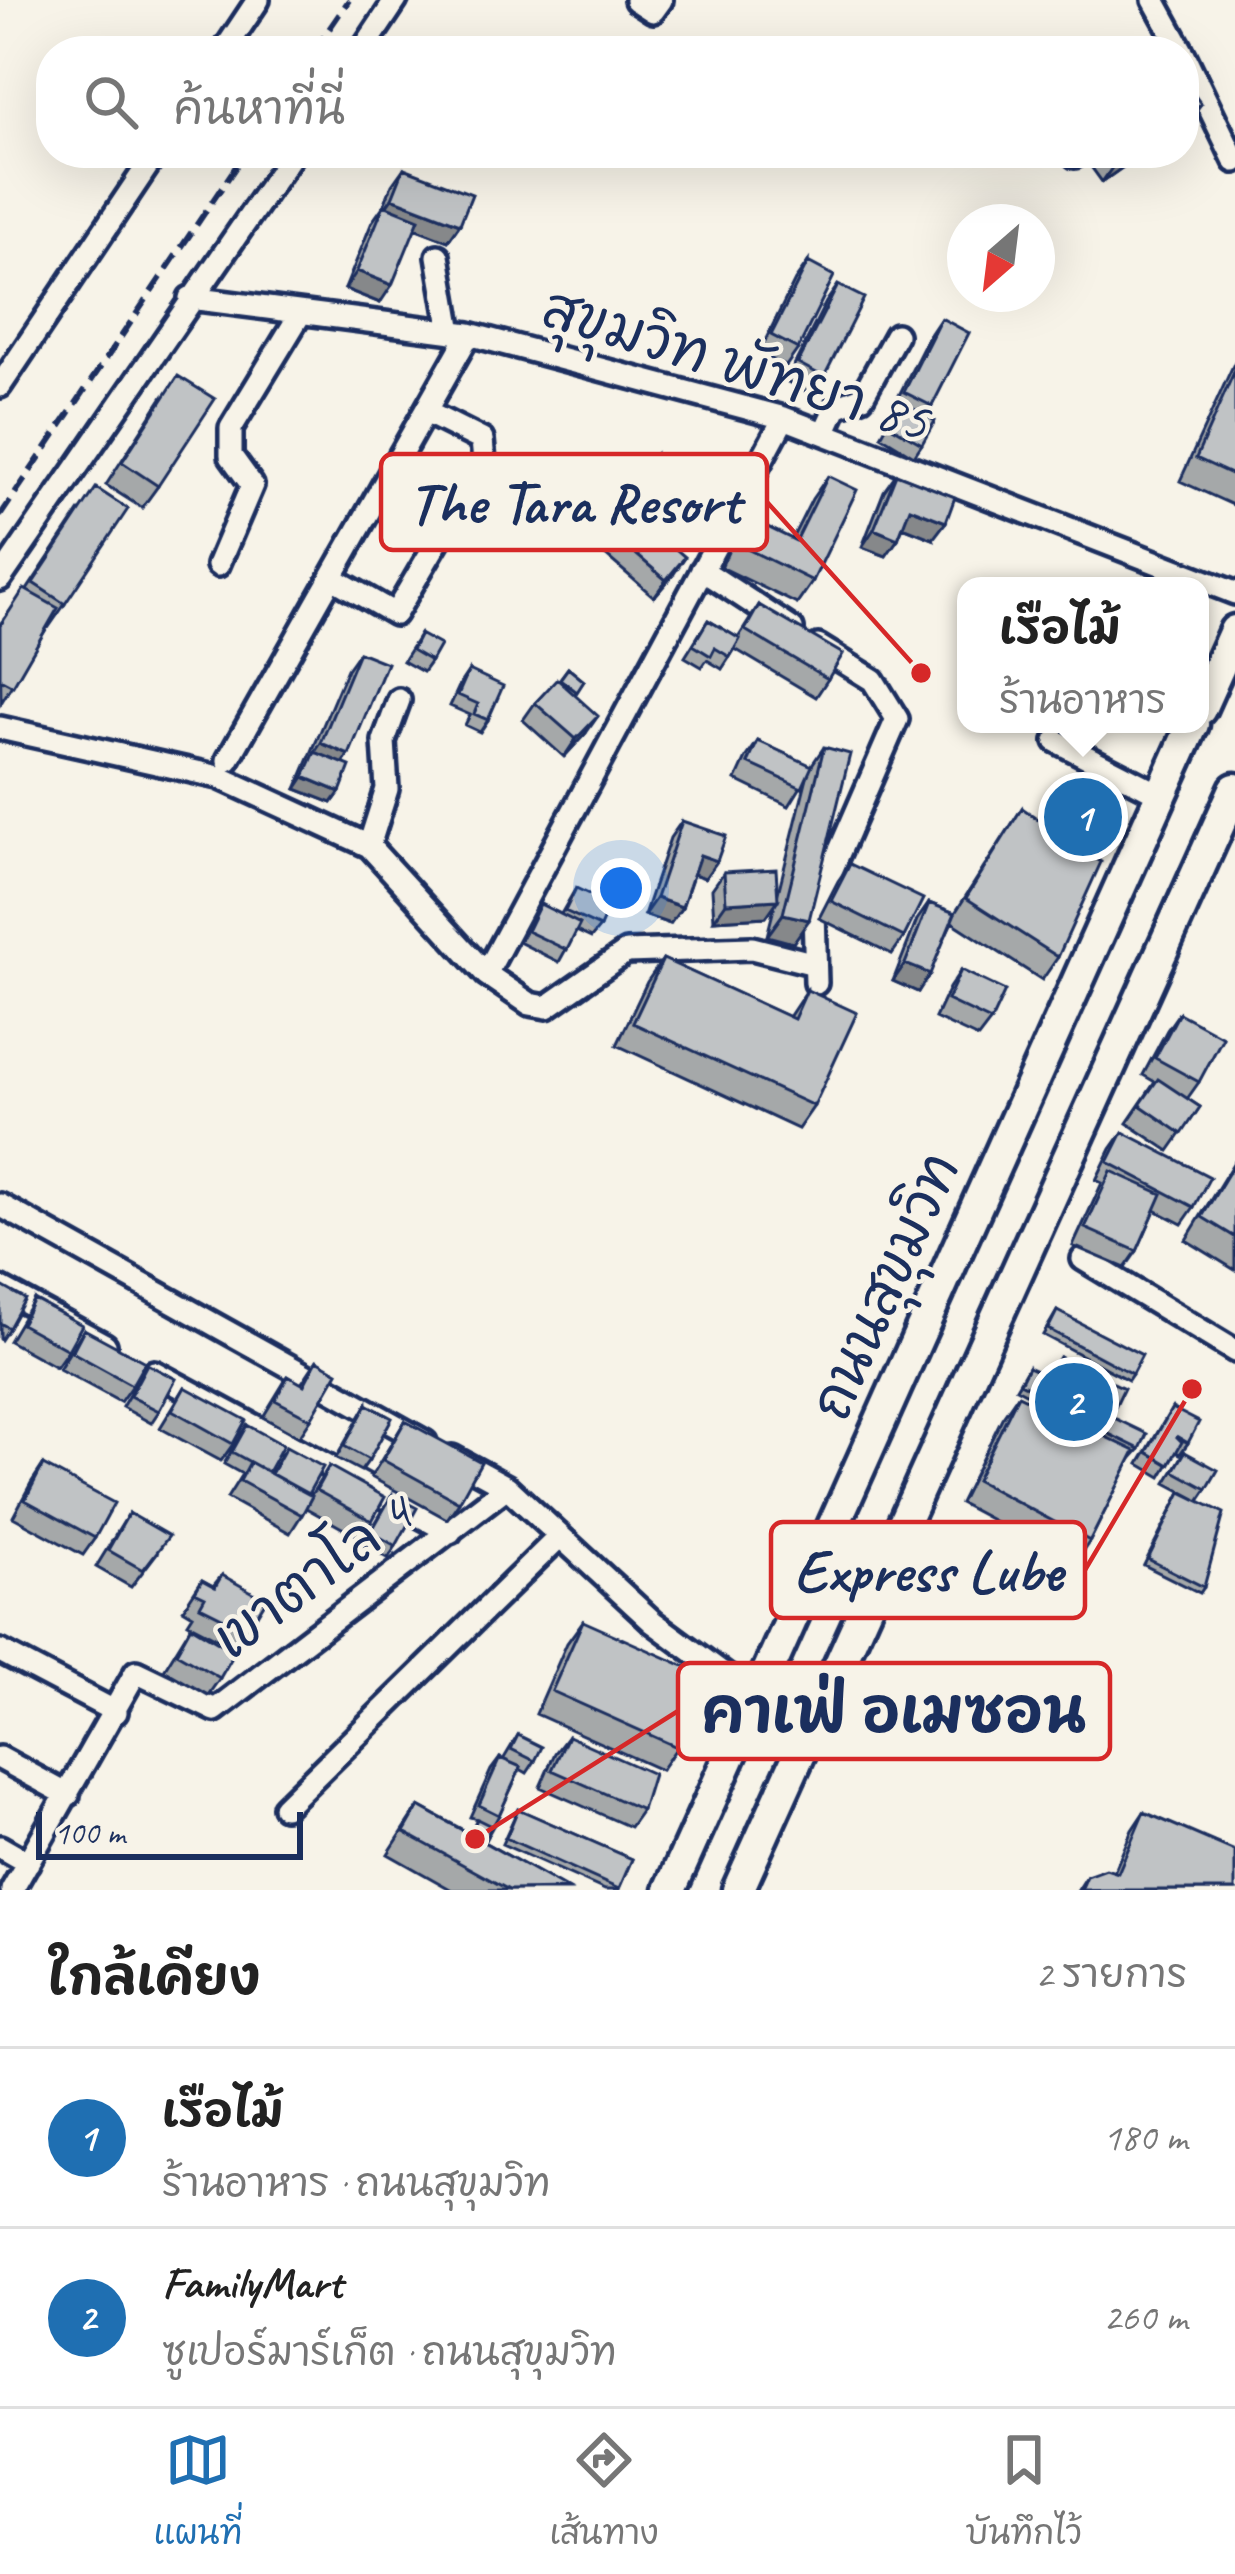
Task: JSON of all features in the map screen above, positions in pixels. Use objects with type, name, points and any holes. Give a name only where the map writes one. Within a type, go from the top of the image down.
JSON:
[{"type":"highway","points":[[1209,689],[1235,631]]},
{"type":"highway","name":"ถนนสุขุมวิท","points":[[670,1890],[1189,733]]},
{"type":"highway","name":"ถนนสุขุมวิท","points":[[738,1890],[1235,789]]},
{"type":"street","points":[[234,36],[258,0]]},
{"type":"street","points":[[372,36],[397,0]]},
{"type":"street","points":[[636,0],[653,10],[661,0]]},
{"type":"street","points":[[1154,0],[1172,36]]},
{"type":"street","points":[[1199,89],[1235,160]]},
{"type":"street","points":[[0,386],[145,168]]},
{"type":"street","points":[[0,579],[282,168]]},
{"type":"street","points":[[228,760],[426,412],[460,333],[438,256]]},
{"type":"street","name":"สุขุมวิท พัทยา 85","points":[[190,298],[299,316],[460,333],[784,418],[1194,577]]},
{"type":"street","points":[[218,566],[252,485],[231,456],[231,428],[244,399],[299,316]]},
{"type":"street","points":[[824,433],[836,407],[862,398],[896,335]]},
{"type":"street","points":[[334,579],[395,614],[484,462],[482,440],[426,412]]},
{"type":"street","points":[[485,974],[784,418]]},
{"type":"street","points":[[0,728],[219,777],[369,846],[485,974],[530,1004],[547,1007],[626,952],[752,948],[816,974],[814,910],[897,719],[872,680],[702,570]]},
{"type":"street","points":[[369,846],[387,789],[384,741],[399,700]]},
{"type":"street","points":[[1056,741],[1161,795]]},
{"type":"street","points":[[0,1205],[507,1487],[652,1622],[757,1698]]},
{"type":"street","points":[[1083,1259],[1235,1351]]},
{"type":"street","points":[[0,1288],[450,1532]]},
{"type":"street","name":"เขาตาโล 4","points":[[12,1890],[136,1672],[214,1710],[507,1487]]},
{"type":"street","points":[[284,1807],[559,1538]]},
{"type":"street","points":[[0,1651],[116,1712]]},
{"type":"street","points":[[0,1758],[68,1795]]},
{"type":"street","points":[[0,1847],[28,1862]]},
{"type":"building","points":[[404,168],[472,194],[460,224],[392,198]]},
{"type":"building","points":[[384,205],[419,219],[392,285],[357,271]]},
{"type":"building","points":[[808,262],[834,276],[798,349],[771,335]]},
{"type":"building","points":[[838,285],[864,298],[824,377],[798,363]]},
{"type":"building","points":[[941,318],[969,333],[932,406],[904,392]]},
{"type":"building","points":[[1235,370],[1235,476],[1196,458]]},
{"type":"building","points":[[178,376],[215,399],[158,486],[122,462]]},
{"type":"building","points":[[902,402],[935,421],[922,444],[889,425]]},
{"type":"building","points":[[655,455],[679,467],[655,517],[630,506]]},
{"type":"building","points":[[896,474],[955,497],[946,522],[910,508],[898,539],[874,529]]},
{"type":"building","points":[[828,476],[857,490],[813,581],[737,544],[749,518],[796,541]]},
{"type":"building","points":[[96,488],[128,509],[65,604],[33,583]]},
{"type":"building","points":[[629,508],[685,557],[666,580],[609,531]]},
{"type":"building","points":[[24,589],[58,608],[13,686],[0,679],[0,626]]},
{"type":"building","points":[[759,605],[843,654],[828,679],[745,630]]},
{"type":"building","points":[[708,620],[740,639],[730,657],[715,648],[711,656],[693,645]]},
{"type":"building","points":[[420,634],[440,645],[431,661],[412,650]]},
{"type":"building","points":[[359,652],[387,663],[349,755],[321,743]]},
{"type":"building","points":[[568,668],[584,681],[577,692],[560,679]]},
{"type":"building","points":[[469,670],[503,686],[488,720],[474,714],[478,704],[458,695]]},
{"type":"building","points":[[557,679],[598,716],[576,739],[535,703]]},
{"type":"building","points":[[758,741],[812,766],[802,788],[748,763]]},
{"type":"building","points":[[824,747],[850,754],[809,920],[783,914]]},
{"type":"building","points":[[315,752],[350,766],[340,792],[304,777]]},
{"type":"building","points":[[1022,808],[1101,862],[1058,957],[966,898]]},
{"type":"building","points":[[682,821],[726,836],[717,861],[700,855],[682,907],[656,898]]},
{"type":"building","points":[[850,864],[923,899],[904,937],[831,901]]},
{"type":"building","points":[[776,869],[778,900],[726,903],[724,872]]},
{"type":"building","points":[[576,888],[610,904],[600,927],[565,911]]},
{"type":"building","points":[[929,903],[955,913],[930,974],[905,964]]},
{"type":"building","points":[[540,904],[580,924],[567,950],[527,931]]},
{"type":"building","points":[[663,959],[794,1019],[807,990],[857,1013],[814,1106],[633,1023]]},
{"type":"building","points":[[961,970],[1005,991],[991,1021],[947,1000]]},
{"type":"building","points":[[1179,1013],[1223,1037],[1199,1082],[1155,1058]]},
{"type":"building","points":[[1158,1079],[1200,1107],[1182,1134],[1140,1105]]},
{"type":"building","points":[[1123,1132],[1210,1177],[1194,1207],[1108,1162]]},
{"type":"building","points":[[1235,1162],[1235,1237],[1202,1217]]},
{"type":"building","points":[[1111,1171],[1162,1194],[1137,1251],[1085,1228]]},
{"type":"building","points":[[0,1285],[25,1299],[9,1328],[0,1323]]},
{"type":"building","points":[[34,1299],[82,1325],[68,1350],[21,1324]]},
{"type":"building","points":[[1057,1311],[1142,1355],[1132,1374],[1048,1329]]},
{"type":"building","points":[[84,1329],[145,1362],[132,1385],[72,1352]]},
{"type":"building","points":[[1059,1357],[1124,1388],[1112,1413],[1048,1381]]},
{"type":"building","points":[[317,1360],[338,1372],[311,1419],[275,1400],[288,1376],[304,1385]]},
{"type":"building","points":[[147,1364],[176,1379],[159,1411],[130,1396]]},
{"type":"building","points":[[1028,1367],[1045,1375],[1037,1391],[1020,1383]]},
{"type":"building","points":[[185,1387],[246,1420],[233,1444],[172,1410]]},
{"type":"building","points":[[1018,1395],[1135,1451],[1090,1541],[976,1480]]},
{"type":"building","points":[[367,1404],[392,1418],[369,1460],[344,1446]]},
{"type":"building","points":[[1172,1408],[1199,1422],[1188,1443],[1176,1436],[1182,1442],[1169,1465],[1147,1452]]},
{"type":"building","points":[[1110,1416],[1147,1434],[1140,1449],[1103,1431]]},
{"type":"building","points":[[405,1421],[481,1462],[459,1502],[383,1460]]},
{"type":"building","points":[[247,1425],[283,1445],[268,1472],[232,1452]]},
{"type":"building","points":[[286,1447],[323,1467],[308,1494],[271,1474]]},
{"type":"building","points":[[1185,1452],[1218,1470],[1207,1489],[1174,1471]]},
{"type":"building","points":[[250,1462],[312,1496],[302,1515],[240,1481]]},
{"type":"building","points":[[43,1465],[114,1503],[95,1538],[25,1500]]},
{"type":"building","points":[[329,1466],[385,1497],[372,1521],[316,1490]]},
{"type":"building","points":[[1181,1492],[1224,1513],[1204,1587],[1148,1559]]},
{"type":"building","points":[[392,1495],[417,1508],[396,1546],[371,1532]]},
{"type":"building","points":[[129,1513],[169,1536],[143,1570],[108,1550]]},
{"type":"building","points":[[222,1575],[266,1600],[248,1630],[200,1606],[205,1597],[195,1592],[202,1580],[215,1587]]},
{"type":"building","points":[[583,1621],[709,1677],[677,1747],[552,1691]]},
{"type":"building","points":[[191,1626],[235,1652],[220,1678],[176,1653]]},
{"type":"building","points":[[518,1735],[542,1747],[535,1761],[511,1749]]},
{"type":"building","points":[[568,1736],[653,1774],[642,1810],[552,1770]]},
{"type":"building","points":[[500,1758],[521,1767],[499,1815],[479,1805]]},
{"type":"building","points":[[419,1806],[568,1889],[509,1890],[404,1832]]},
{"type":"building","points":[[518,1809],[632,1859],[619,1889],[506,1838]]},
{"type":"building","points":[[1144,1812],[1235,1851],[1235,1890],[1081,1890],[1087,1876],[1106,1869],[1118,1873]]},
{"type":"building","points":[[477,1819],[491,1826],[484,1842],[470,1834]]},
{"type":"railway","points":[[324,36],[349,0]]},
{"type":"railway","points":[[0,516],[235,168]]},
{"type":"place","name":"The Tara Resort","points":[[921,673]]},
{"type":"place","name":"เรือไม้","points":[[1083,817]]},
{"type":"place","name":"Express Lube","points":[[1192,1389]]},
{"type":"place","name":"FamilyMart","points":[[1074,1402]]},
{"type":"place","name":"คาเฟ่ อเมซอน","points":[[475,1839]]}]
